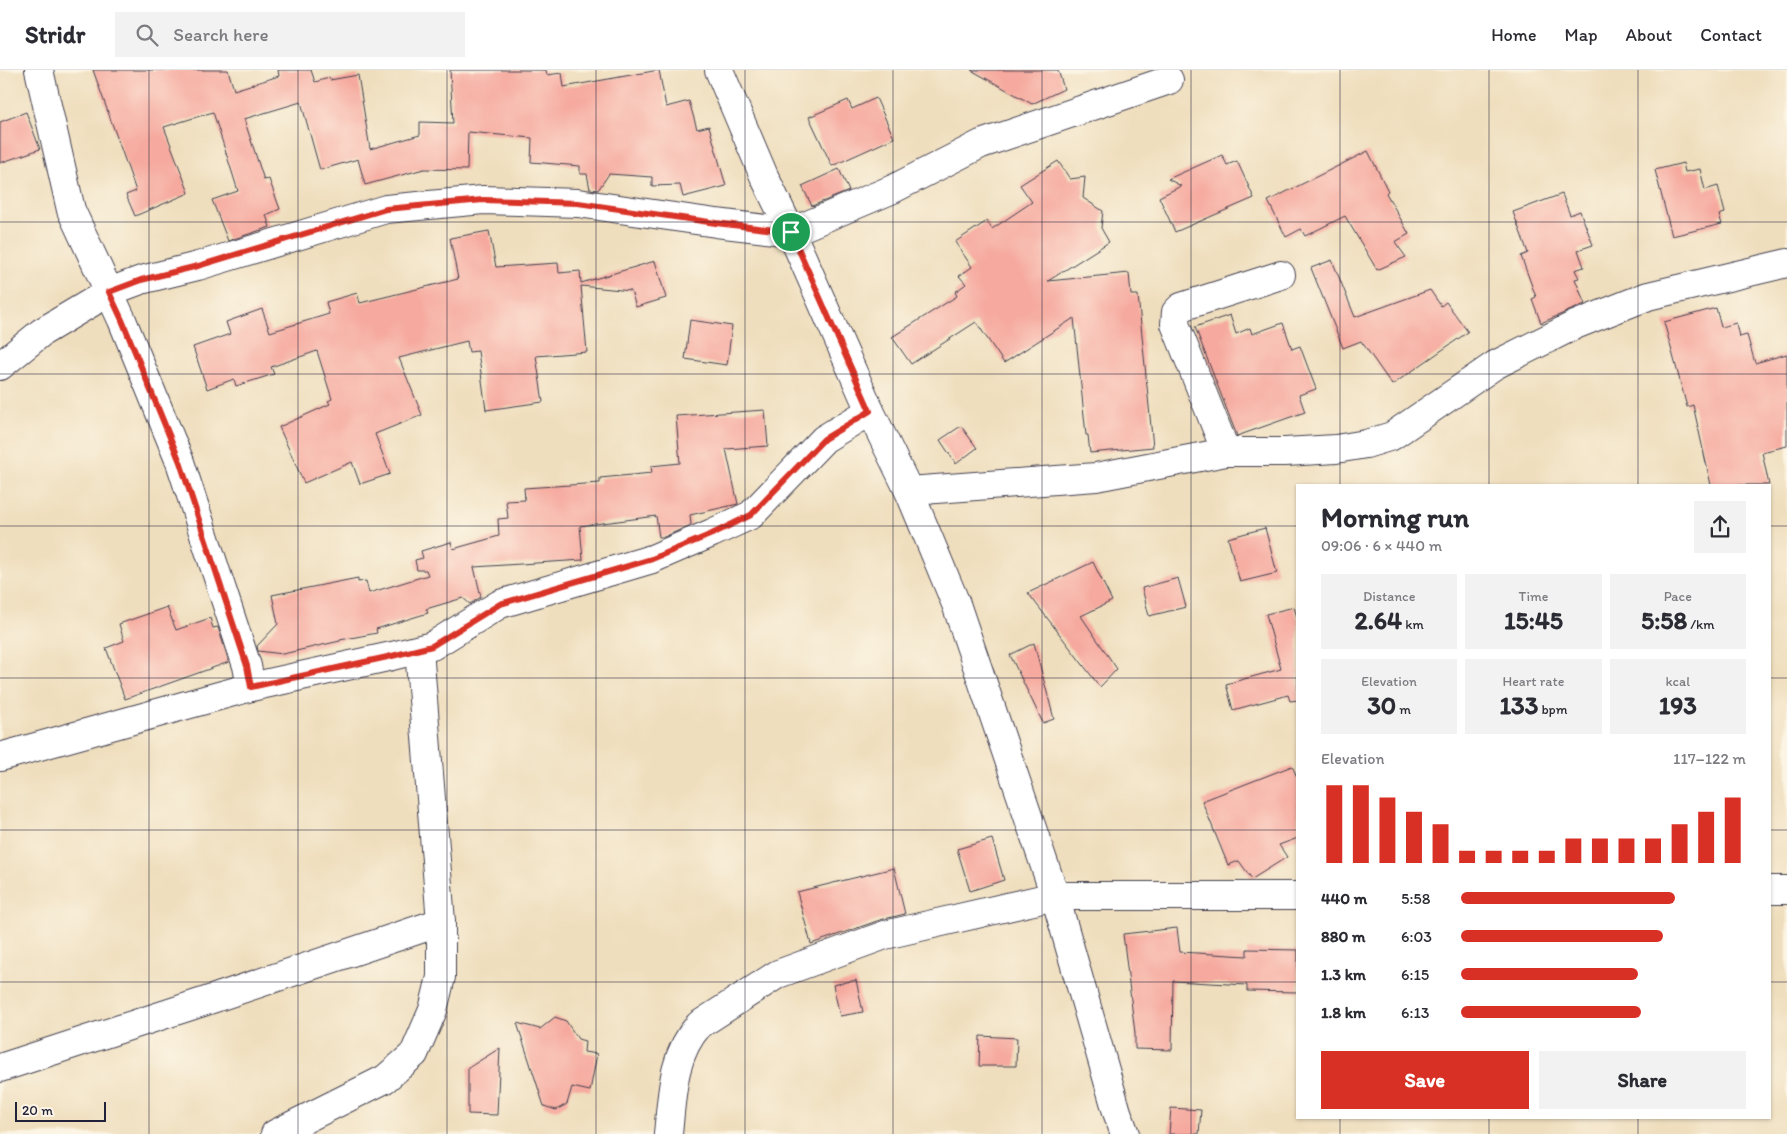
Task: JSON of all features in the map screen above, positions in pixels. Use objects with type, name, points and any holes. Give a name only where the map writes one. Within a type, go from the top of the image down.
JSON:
[{"type":"street","points":[[39,70],[71,210],[122,320],[180,462],[247,666],[251,687]]},
{"type":"street","points":[[719,70],[764,176],[791,232],[870,411],[910,491],[956,604],[1055,896],[1124,1133]]},
{"type":"street","points":[[0,366],[42,332],[109,292],[141,280],[198,266],[386,209],[483,200],[578,203],[791,232],[892,189],[980,144],[1169,80]]},
{"type":"street","points":[[910,491],[1096,476],[1226,452],[1285,452],[1336,449],[1366,444],[1392,436],[1495,365],[1575,325],[1648,296],[1786,270]]},
{"type":"street","points":[[1226,452],[1174,324],[1176,312],[1181,307],[1280,275]]},
{"type":"street","points":[[0,757],[251,687],[419,650],[432,646],[500,604],[652,559],[712,534],[751,515],[824,439],[870,411]]},
{"type":"street","points":[[275,1134],[385,1079],[414,1054],[433,1010],[441,977],[441,922],[419,650]]},
{"type":"street","points":[[1771,890],[1787,890]]},
{"type":"street","points":[[668,1134],[674,1078],[682,1048],[686,1041],[698,1025],[778,974],[885,935],[1055,896],[1296,896]]},
{"type":"street","points":[[0,1068],[441,922]]},
{"type":"building","points":[[93,70],[228,70],[234,90],[279,76],[278,70],[311,70],[315,82],[329,78],[330,80],[358,75],[370,149],[420,135],[420,122],[453,123],[450,70],[546,70],[547,75],[562,73],[564,87],[659,70],[666,107],[689,101],[697,129],[709,126],[726,186],[683,197],[680,185],[652,186],[652,177],[609,174],[598,190],[590,189],[587,174],[580,174],[580,166],[531,162],[532,138],[468,132],[467,170],[424,169],[365,185],[358,159],[320,170],[301,102],[244,119],[264,180],[269,179],[280,209],[266,215],[270,227],[228,241],[212,200],[238,191],[213,112],[164,127],[189,193],[135,216],[126,195],[136,191]]},
{"type":"building","points":[[971,70],[1058,70],[1064,89],[1032,104]]},
{"type":"building","points":[[876,98],[894,138],[832,166],[809,117],[848,100],[852,109]]},
{"type":"building","points":[[26,112],[40,149],[0,163],[0,122]]},
{"type":"building","points":[[1368,151],[1388,191],[1386,193],[1409,234],[1395,242],[1406,257],[1377,270],[1345,216],[1305,236],[1301,229],[1286,237],[1268,201]]},
{"type":"building","points":[[1222,155],[1227,165],[1237,161],[1254,198],[1175,232],[1159,197],[1181,186],[1168,179]]},
{"type":"building","points":[[1058,161],[1070,179],[1085,177],[1083,198],[1103,211],[1101,228],[1109,242],[1048,281],[1129,273],[1131,295],[1138,295],[1153,447],[1090,453],[1088,435],[1086,435],[1074,318],[1004,363],[976,322],[911,364],[892,337],[957,296],[955,292],[966,284],[959,276],[972,267],[955,242],[987,221],[992,229],[1032,202],[1020,185]]},
{"type":"building","points":[[1683,163],[1685,172],[1700,169],[1705,190],[1718,186],[1725,213],[1719,215],[1722,224],[1672,236],[1655,170]]},
{"type":"building","points":[[839,169],[849,191],[812,206],[802,186]]},
{"type":"building","points":[[1562,194],[1570,215],[1580,211],[1593,245],[1578,250],[1584,267],[1575,270],[1579,278],[1575,279],[1585,304],[1541,323],[1532,299],[1536,297],[1521,256],[1528,253],[1513,212]]},
{"type":"building","points":[[489,231],[496,267],[558,263],[559,273],[580,271],[581,283],[655,261],[666,298],[636,307],[631,291],[581,286],[587,352],[536,356],[543,402],[486,410],[478,351],[469,352],[467,341],[399,358],[422,415],[375,434],[390,474],[360,484],[352,462],[304,483],[279,427],[330,404],[328,401],[332,399],[317,351],[271,367],[274,374],[236,386],[234,379],[207,389],[193,347],[230,334],[226,322],[262,309],[270,332],[329,314],[326,302],[357,293],[360,303],[458,279],[450,238]]},
{"type":"building","points":[[1332,260],[1355,317],[1430,290],[1441,306],[1446,302],[1468,332],[1392,385],[1361,341],[1343,348],[1311,268]]},
{"type":"building","points":[[1716,308],[1721,327],[1736,323],[1739,337],[1747,335],[1755,363],[1787,354],[1787,446],[1762,452],[1769,484],[1711,484],[1693,405],[1687,407],[1664,322]]},
{"type":"building","points":[[1230,315],[1236,334],[1250,328],[1252,334],[1283,323],[1292,349],[1300,346],[1316,389],[1299,395],[1305,412],[1237,436],[1195,327]]},
{"type":"building","points":[[690,320],[732,326],[727,365],[685,359]]},
{"type":"building","points":[[765,410],[768,446],[726,449],[738,504],[690,515],[691,525],[664,537],[659,537],[656,516],[580,526],[583,560],[474,567],[481,597],[470,604],[463,598],[426,609],[428,613],[376,629],[377,633],[283,654],[258,651],[257,646],[278,624],[272,595],[358,578],[358,582],[366,581],[369,593],[428,575],[426,570],[417,570],[415,560],[423,558],[421,551],[451,542],[453,549],[499,536],[498,519],[508,518],[506,501],[525,500],[524,488],[600,483],[600,478],[652,473],[651,466],[680,463],[676,416]]},
{"type":"building","points":[[961,426],[977,448],[956,464],[940,440]]},
{"type":"building","points":[[1265,528],[1277,573],[1240,582],[1228,538]]},
{"type":"building","points":[[1093,562],[1112,601],[1081,616],[1117,669],[1100,687],[1028,593]]},
{"type":"building","points":[[1178,578],[1186,607],[1149,616],[1142,588]]},
{"type":"building","points":[[167,607],[176,630],[210,618],[213,628],[218,627],[229,662],[125,699],[106,648],[124,641],[119,624]]},
{"type":"building","points":[[1294,607],[1296,614],[1296,700],[1290,701],[1288,695],[1233,710],[1226,684],[1281,669],[1266,614]]},
{"type":"building","points":[[1034,643],[1054,719],[1043,723],[1010,655]]},
{"type":"building","points":[[1292,766],[1296,775],[1296,839],[1279,845],[1287,857],[1252,879],[1239,861],[1228,865],[1202,801]]},
{"type":"building","points":[[992,839],[1004,880],[970,891],[957,849]]},
{"type":"building","points":[[894,868],[905,914],[880,920],[811,944],[797,892]]},
{"type":"building","points":[[1177,928],[1180,952],[1247,956],[1247,949],[1296,950],[1296,992],[1247,991],[1247,985],[1173,981],[1172,1050],[1135,1049],[1135,1033],[1123,934]]},
{"type":"building","points":[[856,980],[863,1012],[840,1016],[833,985]]},
{"type":"building","points":[[555,1017],[566,1021],[578,1039],[585,1041],[584,1052],[597,1054],[590,1091],[572,1087],[567,1104],[556,1110],[544,1106],[517,1023],[540,1029]]},
{"type":"building","points":[[980,1036],[1017,1038],[1016,1066],[979,1066]]},
{"type":"building","points":[[500,1048],[497,1115],[468,1114],[468,1068]]},
{"type":"building","points":[[1171,1108],[1201,1110],[1199,1134],[1169,1134]]},
{"type":"route","points":[[483,200],[578,203],[791,232],[870,411],[824,439],[751,515],[712,534],[652,559],[500,604],[432,646],[267,685],[251,687],[247,666],[180,462],[109,292],[141,280],[198,266],[386,209],[483,200]]}]
